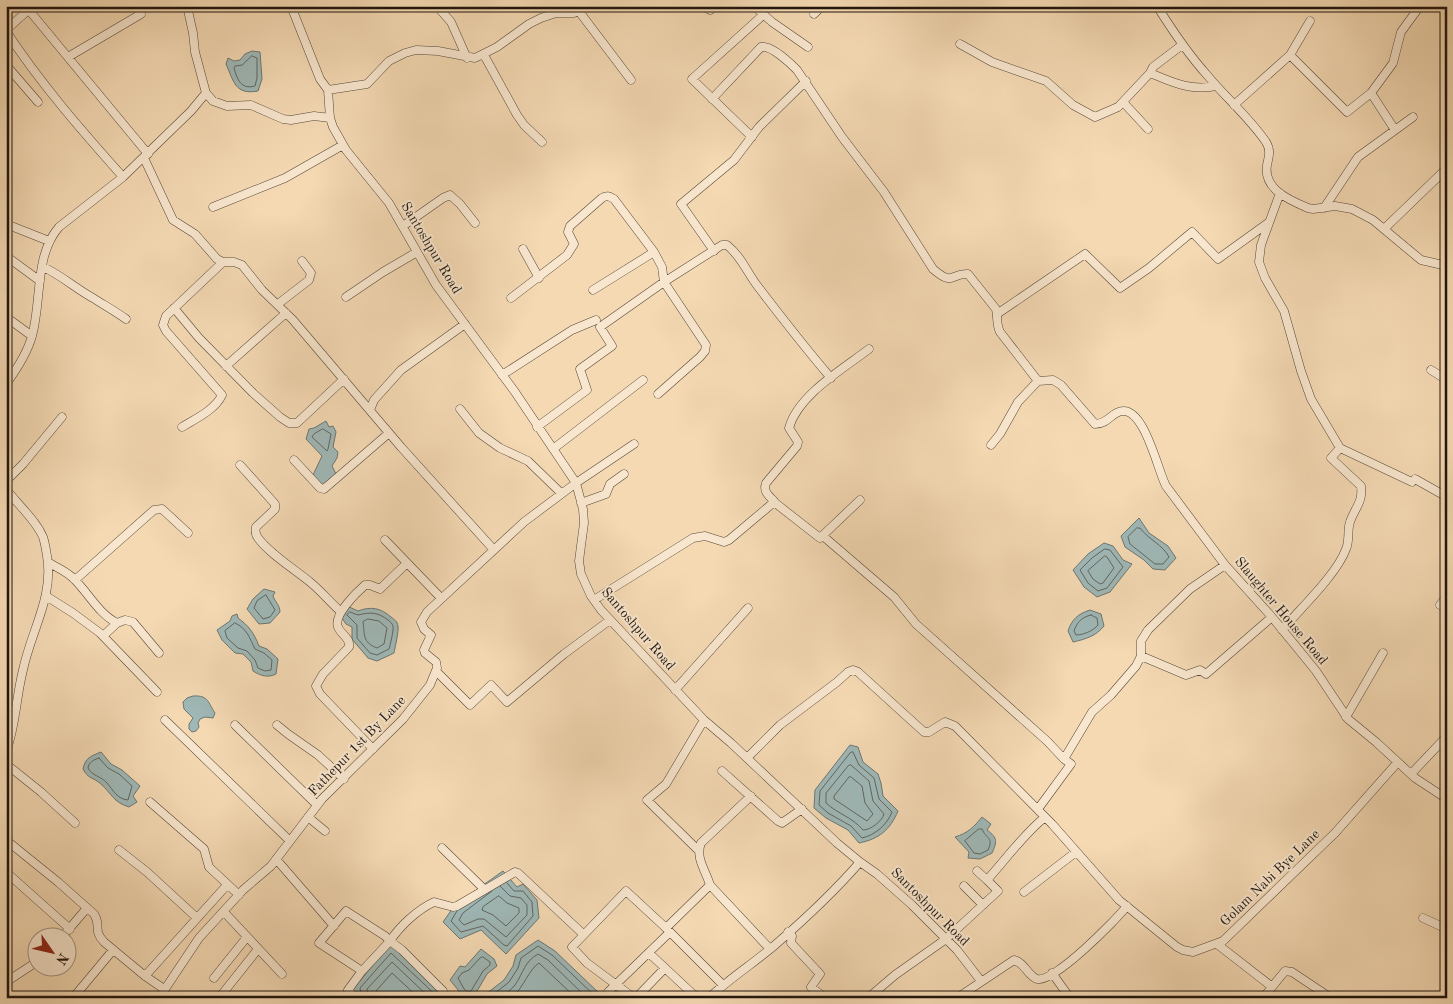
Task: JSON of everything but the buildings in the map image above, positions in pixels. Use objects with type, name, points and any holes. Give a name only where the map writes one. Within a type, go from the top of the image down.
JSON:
[{"type":"street","points":[[187,6],[195,52],[206,93],[213,101],[221,105],[251,106],[291,120],[314,116],[330,118],[328,90],[320,79],[291,6]]},
{"type":"street","points":[[437,6],[451,22],[467,58]]},
{"type":"street","points":[[702,6],[710,10],[717,6]]},
{"type":"street","points":[[754,6],[784,31],[808,47]]},
{"type":"street","points":[[814,14],[822,6]]},
{"type":"street","points":[[1157,6],[1182,45],[1216,86],[1262,136],[1269,147],[1267,176],[1271,185],[1280,193],[1308,208],[1335,206],[1352,209],[1384,228],[1421,260],[1447,266]]},
{"type":"street","points":[[1290,55],[1347,112],[1371,93],[1393,63],[1401,32],[1420,6]]},
{"type":"street","points":[[123,177],[29,64],[6,31],[28,8],[146,156],[173,220],[195,234],[223,262],[234,262],[242,265],[262,290],[278,304],[389,433],[494,550]]},
{"type":"street","points":[[328,90],[367,84],[389,61],[416,50],[438,51],[475,58],[484,55],[541,18],[556,13],[574,13],[581,8],[631,80]]},
{"type":"street","points":[[68,57],[141,14]]},
{"type":"street","points":[[752,137],[692,79],[764,15]]},
{"type":"street","points":[[1234,105],[1290,55],[1310,21]]},
{"type":"street","points":[[960,44],[992,62],[1046,81],[1073,105],[1095,117],[1118,107],[1150,73],[1153,67],[1182,45]]},
{"type":"street","points":[[712,99],[754,53],[765,46],[791,64],[806,81],[842,138],[884,192],[933,269],[949,279],[968,274],[996,309],[997,326],[1000,332],[1038,381],[1018,402],[1000,434],[991,445]]},
{"type":"street","points":[[484,55],[516,115],[542,142]]},
{"type":"street","points":[[6,65],[38,102]]},
{"type":"street","points":[[1150,73],[1178,85],[1191,88],[1202,89],[1216,86]]},
{"type":"street","points":[[714,250],[681,204],[734,160],[759,127],[806,81]]},
{"type":"street","points":[[6,384],[22,360],[32,336],[40,294],[40,281],[50,237],[59,227],[123,177],[146,156],[191,111],[206,93]]},
{"type":"street","points":[[1371,93],[1395,130]]},
{"type":"street","points":[[1123,102],[1148,130]]},
{"type":"street","points":[[1324,208],[1358,157],[1413,117]]},
{"type":"street","name":"Santoshpur Road","points":[[330,118],[343,145],[389,203],[436,286],[502,375],[576,483],[584,523],[579,561],[580,568],[594,600],[610,620],[704,720],[837,843],[877,874],[946,939],[981,981]]},
{"type":"street","points":[[213,207],[285,178],[343,145]]},
{"type":"street","points":[[1384,228],[1444,171]]},
{"type":"street","points":[[1280,193],[1261,245],[1260,262],[1265,278],[1284,311],[1311,399],[1340,448],[1447,497]]},
{"type":"street","points":[[403,226],[450,195],[475,223]]},
{"type":"street","points":[[511,298],[539,278],[572,248],[573,240],[568,232],[570,226],[606,196],[614,199],[654,252],[662,267],[664,282],[706,344],[706,348],[700,357],[658,394]]},
{"type":"street","points":[[997,314],[1085,254],[1120,288],[1149,268],[1192,232],[1218,259],[1268,223]]},
{"type":"street","points":[[6,224],[49,241]]},
{"type":"street","points":[[536,427],[587,390],[580,370],[612,346],[600,327],[664,282],[722,245],[727,244],[745,264],[755,283],[771,304],[831,378]]},
{"type":"street","points":[[523,249],[539,278]]},
{"type":"street","points":[[346,297],[416,252]]},
{"type":"street","points":[[592,290],[654,252]]},
{"type":"street","points":[[6,256],[40,281]]},
{"type":"street","points":[[278,304],[309,280],[310,273],[302,261]]},
{"type":"street","points":[[182,428],[216,403],[222,395],[163,325],[166,316],[223,262]]},
{"type":"street","points":[[43,267],[58,274],[126,319]]},
{"type":"street","points":[[174,308],[198,338],[226,366],[280,417],[293,424],[344,379]]},
{"type":"street","points":[[226,366],[286,313]]},
{"type":"street","points":[[6,318],[32,336]]},
{"type":"street","points":[[502,375],[572,330],[596,320]]},
{"type":"street","points":[[370,410],[374,400],[401,370],[465,324]]},
{"type":"street","points":[[860,500],[820,538],[774,502],[765,492],[764,488],[766,483],[797,446],[798,442],[790,430],[790,423],[804,400],[869,349]]},
{"type":"street","points":[[1430,370],[1447,380]]},
{"type":"street","points":[[553,449],[643,380]]},
{"type":"street","name":"Slaughter House Road","points":[[1038,381],[1053,380],[1061,385],[1095,424],[1106,422],[1124,410],[1129,412],[1146,433],[1153,446],[1161,476],[1166,486],[1225,565],[1272,617],[1316,671],[1346,717],[1376,742],[1397,763],[1447,799]]},
{"type":"street","points":[[460,409],[479,433],[500,448],[528,461],[561,493]]},
{"type":"street","points":[[6,481],[23,464],[62,417]]},
{"type":"street","points":[[294,460],[320,488],[324,489],[389,433]]},
{"type":"street","points":[[610,620],[564,654],[507,702],[491,684],[470,705],[436,671],[436,662],[424,653],[431,635],[421,622],[427,612],[524,522],[561,493],[634,444]]},
{"type":"street","points":[[1282,630],[1329,577],[1346,550],[1349,539],[1349,524],[1362,497],[1361,486],[1331,458],[1340,448]]},
{"type":"street","points":[[240,465],[275,504],[275,509],[256,527],[256,536],[320,591],[341,612]]},
{"type":"street","points":[[581,503],[606,494],[610,484],[624,474]]},
{"type":"street","points":[[6,489],[29,516],[43,538],[48,562],[46,596],[23,669],[12,735],[6,752]]},
{"type":"street","points":[[594,600],[693,538],[705,536],[724,542],[729,540],[774,502]]},
{"type":"street","points":[[75,580],[154,510],[162,509],[188,533]]},
{"type":"street","points":[[823,536],[894,597],[916,624],[1064,759],[1072,764],[1038,809]]},
{"type":"street","points":[[386,540],[442,598]]},
{"type":"street","points":[[48,562],[68,573],[97,607],[117,623]]},
{"type":"street","points":[[373,749],[320,694],[316,686],[323,674],[349,647],[348,639],[337,624],[341,612],[365,585],[380,589],[407,563]]},
{"type":"street","points":[[1064,759],[1092,712],[1111,695],[1136,666],[1141,656],[1141,641],[1148,630],[1190,589],[1225,565]]},
{"type":"street","points":[[46,596],[73,613],[103,636],[158,692]]},
{"type":"street","points":[[1440,605],[1447,596]]},
{"type":"street","points":[[675,690],[748,608]]},
{"type":"street","points":[[1141,656],[1186,675],[1200,670],[1206,674],[1272,617]]},
{"type":"street","points":[[103,636],[117,623],[125,620],[133,622],[160,653]]},
{"type":"street","points":[[1346,717],[1383,653]]},
{"type":"street","name":"Golam Nabi Bye Lane","points":[[747,758],[780,725],[848,672],[853,670],[858,672],[924,732],[929,732],[945,722],[955,726],[1038,809],[1119,900],[1166,939],[1183,950],[1193,952],[1223,941],[1334,833],[1397,763]]},
{"type":"street","name":"Fathepur 1st By Lane","points":[[159,998],[199,938],[239,895],[271,866],[317,805],[403,719],[430,685],[436,671]]},
{"type":"street","points":[[165,720],[290,841]]},
{"type":"street","points":[[698,850],[647,800],[666,784],[704,720]]},
{"type":"street","points":[[277,725],[318,755],[344,779]]},
{"type":"street","points":[[235,726],[317,805]]},
{"type":"street","points":[[1411,774],[1447,736]]},
{"type":"street","points":[[6,764],[75,823]]},
{"type":"street","points":[[722,771],[782,823],[802,809]]},
{"type":"street","points":[[751,796],[701,843],[698,850],[699,859],[710,885],[770,949]]},
{"type":"street","points":[[150,802],[204,849],[209,866],[239,895]]},
{"type":"street","points":[[308,817],[325,831]]},
{"type":"street","points":[[987,880],[1030,830],[1045,817]]},
{"type":"street","points":[[6,840],[30,858],[97,918],[98,935],[113,950],[164,989]]},
{"type":"street","points":[[442,848],[484,889]]},
{"type":"street","points":[[119,850],[147,872],[197,918]]},
{"type":"street","points":[[1024,892],[1076,852]]},
{"type":"street","points":[[276,859],[334,926]]},
{"type":"street","points":[[709,998],[770,949],[843,881],[860,862]]},
{"type":"street","points":[[869,997],[895,975],[946,939],[998,891],[976,870]]},
{"type":"street","points":[[6,872],[68,926]]},
{"type":"street","points":[[355,998],[348,990],[362,971],[390,941],[397,930],[426,906],[434,902],[453,907],[457,906],[510,873],[518,874],[583,934]]},
{"type":"street","points":[[145,976],[228,885]]},
{"type":"street","points":[[608,992],[649,953],[710,885]]},
{"type":"street","points":[[964,886],[983,905]]},
{"type":"street","points":[[665,968],[635,998],[587,963],[572,947],[626,891],[723,985]]},
{"type":"street","points":[[957,998],[1014,960],[1023,965],[1039,980],[1052,973],[1099,937],[1127,906]]},
{"type":"street","points":[[72,926],[87,908]]},
{"type":"street","points":[[362,971],[319,944],[346,911],[385,936],[402,950],[443,991]]},
{"type":"street","points":[[224,912],[282,974]]},
{"type":"street","points":[[1424,918],[1447,929]]},
{"type":"street","points":[[788,932],[792,936],[791,943],[820,974],[811,987],[825,998]]},
{"type":"street","points":[[214,978],[246,937]]},
{"type":"street","points":[[1217,944],[1271,986]]},
{"type":"street","points":[[219,998],[258,949]]},
{"type":"street","points":[[73,998],[113,950]]},
{"type":"street","points":[[649,953],[697,998]]},
{"type":"street","points":[[6,982],[28,968]]},
{"type":"street","points":[[1263,998],[1285,971],[1292,972],[1330,998]]},
{"type":"street","points":[[1052,973],[1070,998]]},
{"type":"water","points":[[252,51],[260,52],[262,79],[258,91],[250,92],[236,86],[226,64],[228,58],[234,61],[240,60],[245,54]]},
{"type":"water","points":[[326,421],[329,427],[333,426],[336,432],[333,447],[338,452],[332,466],[336,474],[326,485],[321,484],[313,475],[322,456],[306,439],[309,429]]},
{"type":"water","points":[[1139,518],[1149,533],[1168,546],[1176,558],[1165,570],[1153,569],[1144,560],[1125,547],[1121,536]]},
{"type":"water","points":[[1104,543],[1113,546],[1123,560],[1132,564],[1110,592],[1097,597],[1084,587],[1073,570],[1088,554]]},
{"type":"water","points":[[264,589],[275,592],[273,596],[280,612],[270,623],[259,624],[247,609],[253,599]]},
{"type":"water","points":[[347,606],[358,611],[372,608],[380,610],[396,621],[398,628],[394,653],[377,661],[368,658],[352,639],[352,627],[346,624],[342,618]]},
{"type":"water","points":[[1090,610],[1101,614],[1104,626],[1090,637],[1073,642],[1068,631],[1071,623],[1079,615]]},
{"type":"water","points":[[237,614],[238,618],[251,630],[259,646],[267,649],[278,659],[276,674],[264,676],[253,671],[251,662],[243,654],[235,653],[222,640],[217,630],[230,621],[232,616]]},
{"type":"water","points":[[193,696],[205,698],[215,713],[213,718],[205,717],[200,719],[199,727],[196,731],[192,732],[189,729],[189,724],[193,718],[184,709],[183,702]]},
{"type":"water","points":[[850,745],[858,747],[863,762],[878,774],[883,796],[898,811],[883,833],[859,843],[848,830],[826,818],[814,808],[815,790]]},
{"type":"water","points":[[101,752],[111,764],[122,770],[140,786],[133,796],[137,802],[129,807],[116,800],[101,784],[87,775],[83,769],[85,762],[89,758]]},
{"type":"water","points":[[982,817],[991,824],[987,830],[996,840],[995,846],[992,853],[980,859],[968,858],[969,852],[955,837],[964,834]]},
{"type":"water","points":[[503,871],[517,887],[523,884],[537,900],[539,918],[506,954],[481,930],[460,939],[443,922],[455,905]]},
{"type":"water","points":[[538,940],[555,951],[606,998],[490,998],[486,994],[504,980],[513,966],[516,955]]},
{"type":"water","points":[[391,944],[444,995],[444,998],[358,998],[352,990]]},
{"type":"water","points":[[481,949],[494,959],[497,966],[487,974],[473,998],[465,996],[450,980],[460,966],[465,967]]}]
